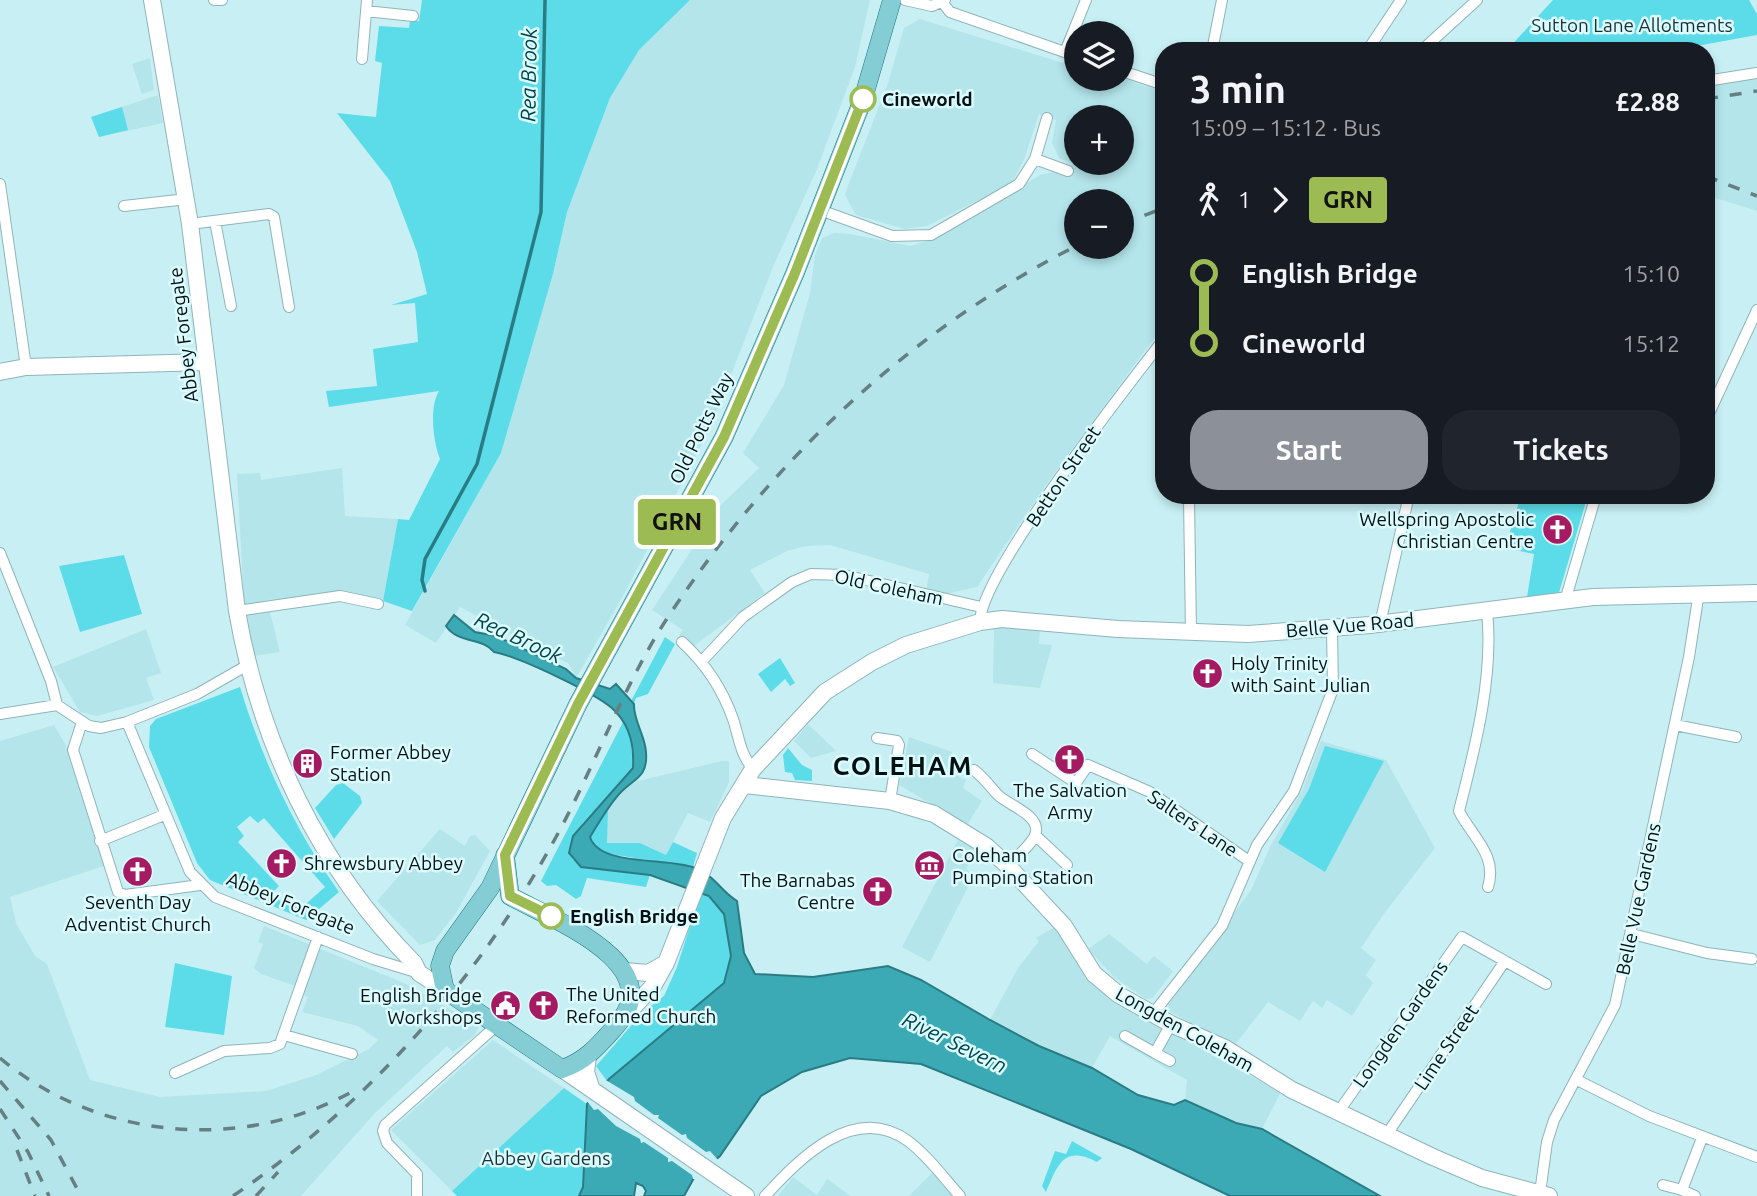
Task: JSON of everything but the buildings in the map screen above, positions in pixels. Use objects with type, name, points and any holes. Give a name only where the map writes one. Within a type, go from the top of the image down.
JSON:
[{"type":"main road","name":"Old Potts Way","points":[[499,889],[505,855],[578,704],[724,437],[820,210],[863,99],[892,0]]},
{"type":"main road","points":[[445,990],[440,966],[445,951],[499,889],[515,886],[537,901],[543,913],[570,926],[625,971],[631,997],[627,1014],[588,1057],[562,1069]]},
{"type":"main road","name":"Abbey Foregate","points":[[445,990],[562,1069]]},
{"type":"street","name":"Abbey Foregate","points":[[152,0],[187,199],[246,666],[272,744],[299,804],[351,887],[416,968],[445,990]]},
{"type":"street","points":[[215,0],[222,0]]},
{"type":"street","points":[[905,0],[932,6],[943,1],[950,12],[1064,52]]},
{"type":"street","points":[[1080,21],[1086,0]]},
{"type":"street","points":[[1214,42],[1222,0]]},
{"type":"street","points":[[1373,42],[1401,0]]},
{"type":"street","points":[[1431,42],[1477,0]]},
{"type":"street","points":[[362,59],[366,5],[413,16]]},
{"type":"street","points":[[1715,80],[1757,73]]},
{"type":"street","points":[[1134,75],[1155,82]]},
{"type":"street","points":[[820,210],[892,236],[931,235],[1019,184],[1035,159],[1047,118]]},
{"type":"street","points":[[1035,159],[1064,170]]},
{"type":"street","points":[[0,184],[26,367]]},
{"type":"street","points":[[124,206],[187,199]]},
{"type":"street","points":[[190,224],[269,214],[274,217],[289,307]]},
{"type":"street","points":[[215,221],[231,306]]},
{"type":"street","points":[[1715,401],[1757,310]]},
{"type":"street","name":"Betton Street","points":[[977,611],[1057,483],[1155,358]]},
{"type":"street","points":[[0,372],[26,367],[206,362]]},
{"type":"street","points":[[1189,504],[1191,632]]},
{"type":"street","points":[[1380,624],[1407,504]]},
{"type":"street","points":[[1565,601],[1593,504]]},
{"type":"street","points":[[0,553],[51,681],[57,705],[82,722],[101,728],[127,722],[210,688],[246,666]]},
{"type":"street","name":"Old Coleham","points":[[702,661],[723,636],[754,608],[792,582],[811,574],[844,575],[977,611]]},
{"type":"street","name":"Belle Vue Road","points":[[627,1014],[653,986],[666,963],[723,818],[753,769],[825,692],[892,651],[944,632],[977,611],[1002,619],[1248,634],[1332,629],[1565,601],[1699,592],[1757,593]]},
{"type":"street","name":"Belle Vue Gardens","points":[[1545,1195],[1547,1142],[1554,1120],[1615,1005],[1675,725],[1699,592]]},
{"type":"street","points":[[237,611],[340,596],[378,604]]},
{"type":"street","points":[[1487,611],[1490,640],[1469,771],[1459,811],[1469,832],[1483,844],[1491,876],[1488,887]]},
{"type":"street","points":[[1152,1015],[1222,926],[1249,861],[1294,791],[1333,688],[1332,629]]},
{"type":"street","points":[[682,642],[702,661],[720,691],[733,719],[741,751],[753,769]]},
{"type":"street","points":[[0,714],[57,705]]},
{"type":"street","points":[[82,722],[73,750],[118,892],[125,895],[200,885]]},
{"type":"street","name":"Abbey Foregate","points":[[127,722],[164,815],[190,872],[200,885],[215,897],[373,959],[416,968]]},
{"type":"street","points":[[1675,725],[1736,737]]},
{"type":"street","points":[[877,738],[897,741],[899,745],[890,801]]},
{"type":"street","name":"Salters Lane","points":[[1032,754],[1076,783],[1088,765],[1150,792],[1249,861]]},
{"type":"street","points":[[974,771],[989,782],[998,794],[1032,819],[1035,835],[1067,864]]},
{"type":"street","name":"Longden Coleham","points":[[745,785],[890,801],[934,814],[986,846],[1008,866],[1064,926],[1094,974],[1119,995],[1152,1015],[1225,1048],[1292,1090],[1469,1173],[1545,1195]]},
{"type":"street","points":[[100,841],[164,815]]},
{"type":"street","points":[[1008,866],[1035,835]]},
{"type":"street","points":[[1632,934],[1707,953],[1752,959]]},
{"type":"street","points":[[175,1073],[224,1051],[270,1048],[280,1044],[318,937]]},
{"type":"street","name":"Longden Gardens","points":[[1339,1111],[1462,937],[1505,961]]},
{"type":"street","points":[[416,968],[445,951]]},
{"type":"street","points":[[1505,961],[1546,984]]},
{"type":"street","name":"Lime Street","points":[[1387,1134],[1505,961]]},
{"type":"street","points":[[625,971],[648,973],[666,963]]},
{"type":"street","points":[[1155,1053],[1171,1024]]},
{"type":"street","points":[[417,1196],[417,1174],[387,1143],[383,1131],[385,1125],[496,1026]]},
{"type":"street","points":[[284,1035],[352,1054]]},
{"type":"street","points":[[1125,1036],[1170,1061]]},
{"type":"street","points":[[588,1057],[586,1072],[592,1088],[743,1194]]},
{"type":"street","name":"Abbey Foregate","points":[[562,1069],[581,1084],[592,1088]]},
{"type":"street","points":[[1577,1080],[1649,1116],[1757,1157]]},
{"type":"street","points":[[765,1196],[795,1164],[826,1141],[848,1132],[871,1128],[888,1131],[910,1142],[960,1196]]},
{"type":"street","points":[[1682,1190],[1702,1138]]},
{"type":"street","points":[[1663,1185],[1695,1196]]},
{"type":"shaded area","points":[[690,0],[870,0],[855,67],[817,169],[773,267],[710,429],[623,596],[576,678],[569,664],[460,607],[436,643],[405,625],[501,453],[553,274],[567,212],[610,98],[639,50]]},
{"type":"shaded area","points":[[920,19],[1064,63],[1064,91],[1134,91],[1134,82],[1155,89],[1155,337],[1050,479],[977,587],[945,594],[926,591],[929,574],[830,545],[807,546],[787,551],[750,570],[765,593],[694,646],[679,635],[683,630],[652,610],[721,505],[759,468],[743,453],[784,385],[810,293],[815,255],[822,238],[834,233],[850,234],[910,246],[931,240],[1040,175],[1052,172],[1069,176],[1134,175],[1134,105],[1064,105],[1064,160],[1059,158],[1052,143],[1056,120],[1039,114],[1024,160],[1012,183],[927,226],[905,229],[856,215],[845,195],[887,86],[904,28]]},
{"type":"shaded area","points":[[150,58],[154,90],[142,94],[132,64]]},
{"type":"shaded area","points":[[1757,78],[1757,211],[1715,198],[1715,85]]},
{"type":"shaded area","points":[[158,95],[163,123],[99,137],[91,117]]},
{"type":"shaded area","points":[[342,468],[345,516],[398,519],[383,601],[338,594],[267,600],[280,652],[254,656],[245,621],[237,474],[260,473],[261,480]]},
{"type":"shaded area","points":[[1004,625],[1040,629],[1039,644],[1052,645],[1040,688],[993,683],[994,628]]},
{"type":"shaded area","points":[[146,629],[161,673],[146,678],[154,700],[97,716],[80,712],[53,667]]},
{"type":"shaded area","points":[[808,724],[836,751],[811,758],[794,741]]},
{"type":"shaded area","points":[[54,725],[77,764],[107,865],[10,897],[16,923],[35,956],[47,964],[90,1080],[160,1097],[266,1091],[316,1075],[369,1049],[378,1040],[358,1026],[302,1012],[308,997],[301,994],[301,988],[261,974],[254,968],[263,944],[258,942],[264,926],[404,983],[479,1026],[475,1035],[453,1052],[447,1046],[375,1113],[301,1196],[0,1196],[0,741]]},
{"type":"shaded area","points":[[909,737],[952,752],[946,770],[966,780],[963,788],[982,801],[967,825],[899,785]]},
{"type":"shaded area","points":[[1321,741],[1386,760],[1435,848],[1361,948],[1376,960],[1366,975],[1373,983],[1352,1016],[1327,1000],[1322,1008],[1313,1001],[1300,1021],[1268,1002],[1235,1045],[1170,1012],[1168,1004],[1251,890],[1271,845],[1302,791]]},
{"type":"shaded area","points":[[729,761],[729,782],[710,822],[688,813],[666,855],[640,843],[606,843],[608,809],[623,790],[638,781]]},
{"type":"shaded area","points":[[440,829],[465,846],[470,836],[475,835],[490,851],[456,913],[435,940],[420,945],[377,901]]},
{"type":"shaded area","points":[[958,840],[977,851],[966,869],[974,875],[930,962],[902,947]]},
{"type":"shaded area","points":[[1055,927],[1078,964],[1110,1000],[1281,1092],[1262,1129],[1237,1124],[1185,1100],[1187,1080],[1110,1036],[1092,1068],[1039,1046],[990,1020],[1018,968],[1039,941],[1036,938]]},
{"type":"shaded area","points":[[1109,934],[1147,964],[1154,956],[1173,971],[1153,998],[1146,999],[1114,977],[1088,949]]},
{"type":"shaded area","points":[[493,1040],[564,1088],[452,1191],[391,1130]]},
{"type":"shaded area","points":[[932,1173],[953,1196],[909,1196]]},
{"type":"shaded area","points":[[793,1177],[817,1195],[827,1179],[851,1196],[778,1196]]},
{"type":"green space","points":[[422,0],[690,0],[639,50],[610,98],[567,212],[553,274],[501,453],[412,611],[383,601],[398,519],[409,520],[440,459],[433,424],[434,406],[439,391],[329,407],[326,391],[377,386],[373,349],[418,342],[415,303],[391,305],[427,294],[417,252],[390,181],[337,113],[376,117],[382,63],[375,61],[379,26],[409,28],[410,21],[419,21]]},
{"type":"green space","name":"Sutton Lane Allotments","points":[[1553,0],[1749,0],[1757,14],[1757,35],[1715,43],[1514,42]]},
{"type":"green space","points":[[122,107],[128,130],[99,137],[91,117]]},
{"type":"green space","points":[[1518,504],[1585,504],[1558,596],[1527,597],[1534,554],[1505,548]]},
{"type":"green space","points":[[124,555],[142,614],[80,632],[59,566]]},
{"type":"green space","points":[[665,637],[675,644],[648,694],[636,698],[634,704],[631,701]]},
{"type":"green space","points":[[780,658],[795,683],[790,686],[785,679],[771,692],[758,674]]},
{"type":"green space","points":[[240,687],[281,794],[308,844],[339,892],[306,920],[210,880],[197,863],[149,747],[150,726],[156,719]],"holes":[[[250,816],[258,823],[264,818],[325,887],[299,910],[287,897],[281,902],[273,892],[279,886],[238,842],[244,836],[237,827]]]},
{"type":"green space","points":[[623,722],[630,733],[633,768],[582,824],[572,859],[586,868],[650,875],[646,887],[587,878],[581,896],[576,899],[556,885],[547,886],[541,881]]},
{"type":"green space","points":[[1325,746],[1384,761],[1325,872],[1278,843],[1309,789]]},
{"type":"green space","points":[[788,748],[802,765],[812,770],[812,781],[795,780],[792,773],[785,772],[783,755]]},
{"type":"green space","points":[[343,783],[360,796],[362,803],[334,839],[315,808],[336,785]]},
{"type":"green space","points":[[608,809],[607,843],[640,843],[666,855],[673,842],[697,853],[693,867],[603,853],[592,844],[590,837]]},
{"type":"green space","points":[[701,891],[715,902],[724,914],[731,956],[724,983],[607,1081],[596,1066],[643,1012],[664,996],[677,967]]},
{"type":"green space","points":[[175,963],[232,976],[224,1035],[165,1027]]},
{"type":"green space","name":"Abbey Gardens","points":[[564,1088],[587,1104],[583,1188],[579,1196],[457,1196],[452,1191]]},
{"type":"green space","points":[[1072,1141],[1102,1158],[1097,1162],[1077,1156],[1064,1160],[1054,1173],[1046,1192],[1042,1186],[1055,1151],[1066,1154]]},
{"type":"water","name":"River Severn","points":[[454,615],[475,632],[496,636],[566,669],[576,678],[610,689],[616,684],[634,704],[645,746],[645,766],[640,776],[613,801],[590,837],[596,846],[607,853],[636,860],[683,865],[709,876],[737,901],[744,953],[755,974],[813,977],[888,966],[921,980],[1039,1046],[1092,1068],[1138,1095],[1174,1105],[1185,1100],[1236,1123],[1262,1129],[1380,1196],[1230,1196],[1131,1149],[921,1064],[850,1058],[802,1072],[761,1096],[720,1156],[694,1178],[684,1196],[644,1196],[646,1191],[643,1186],[636,1183],[634,1196],[579,1196],[583,1187],[587,1104],[609,1079],[724,983],[731,956],[724,914],[709,896],[650,875],[581,867],[569,853],[573,836],[633,768],[632,745],[625,725],[616,712],[594,696],[558,677],[494,652],[483,644],[457,636],[446,626]]},
{"type":"pier","points":[[604,1079],[634,1097],[635,1101],[654,1115],[659,1115],[658,1118],[682,1135],[686,1134],[687,1138],[706,1152],[710,1151],[719,1161],[698,1179],[693,1179],[692,1175],[672,1161],[668,1162],[668,1158],[616,1126],[598,1109],[594,1110],[586,1100]]},
{"type":"waterway","name":"Rea Brook","points":[[425,591],[422,580],[425,559],[477,464],[541,212],[545,0]]},
{"type":"railway","points":[[1715,98],[1757,91]]},
{"type":"railway","points":[[1715,180],[1757,196]]},
{"type":"railway","points":[[1134,219],[1155,211]]},
{"type":"railway","points":[[233,1196],[282,1160],[374,1080],[416,1036],[492,940],[556,837],[652,643],[708,560],[752,505],[799,453],[848,405],[900,360],[956,318],[1064,253]]},
{"type":"railway","points":[[0,1058],[39,1086],[82,1107],[127,1121],[174,1129],[221,1129],[268,1123],[314,1109],[357,1089]]},
{"type":"railway","points":[[0,1081],[51,1140],[81,1196]]},
{"type":"railway","points":[[0,1109],[28,1152],[49,1196]]},
{"type":"railway","points":[[17,1150],[35,1196]]},
{"type":"railway","points":[[256,1196],[278,1172]]},
{"type":"bus line","name":"GRN","points":[[551,916],[510,896],[505,855],[578,704],[724,437],[795,273],[863,99]]},
{"type":"place","name":"Cineworld","points":[[863,99]]},
{"type":"place","name":"Wellspring Apostolic Christian Centre","points":[[1557,530]]},
{"type":"place","name":"Holy Trinity with Saint Julian","points":[[1208,674]]},
{"type":"place","name":"The Salvation Army","points":[[1070,759]]},
{"type":"place","name":"Former Abbey Station","points":[[307,763]]},
{"type":"place","name":"Shrewsbury Abbey","points":[[281,863]]},
{"type":"place","name":"Coleham Pumping Station","points":[[929,866]]},
{"type":"place","name":"Seventh Day Adventist Church","points":[[138,871]]},
{"type":"place","name":"The Barnabas Centre","points":[[878,891]]},
{"type":"place","name":"English Bridge","points":[[551,916]]},
{"type":"place","name":"The United Reformed Church","points":[[543,1005]]},
{"type":"place","name":"English Bridge Workshops","points":[[505,1006]]},
{"type":"district","name":"COLEHAM","points":[[903,765]]}]
